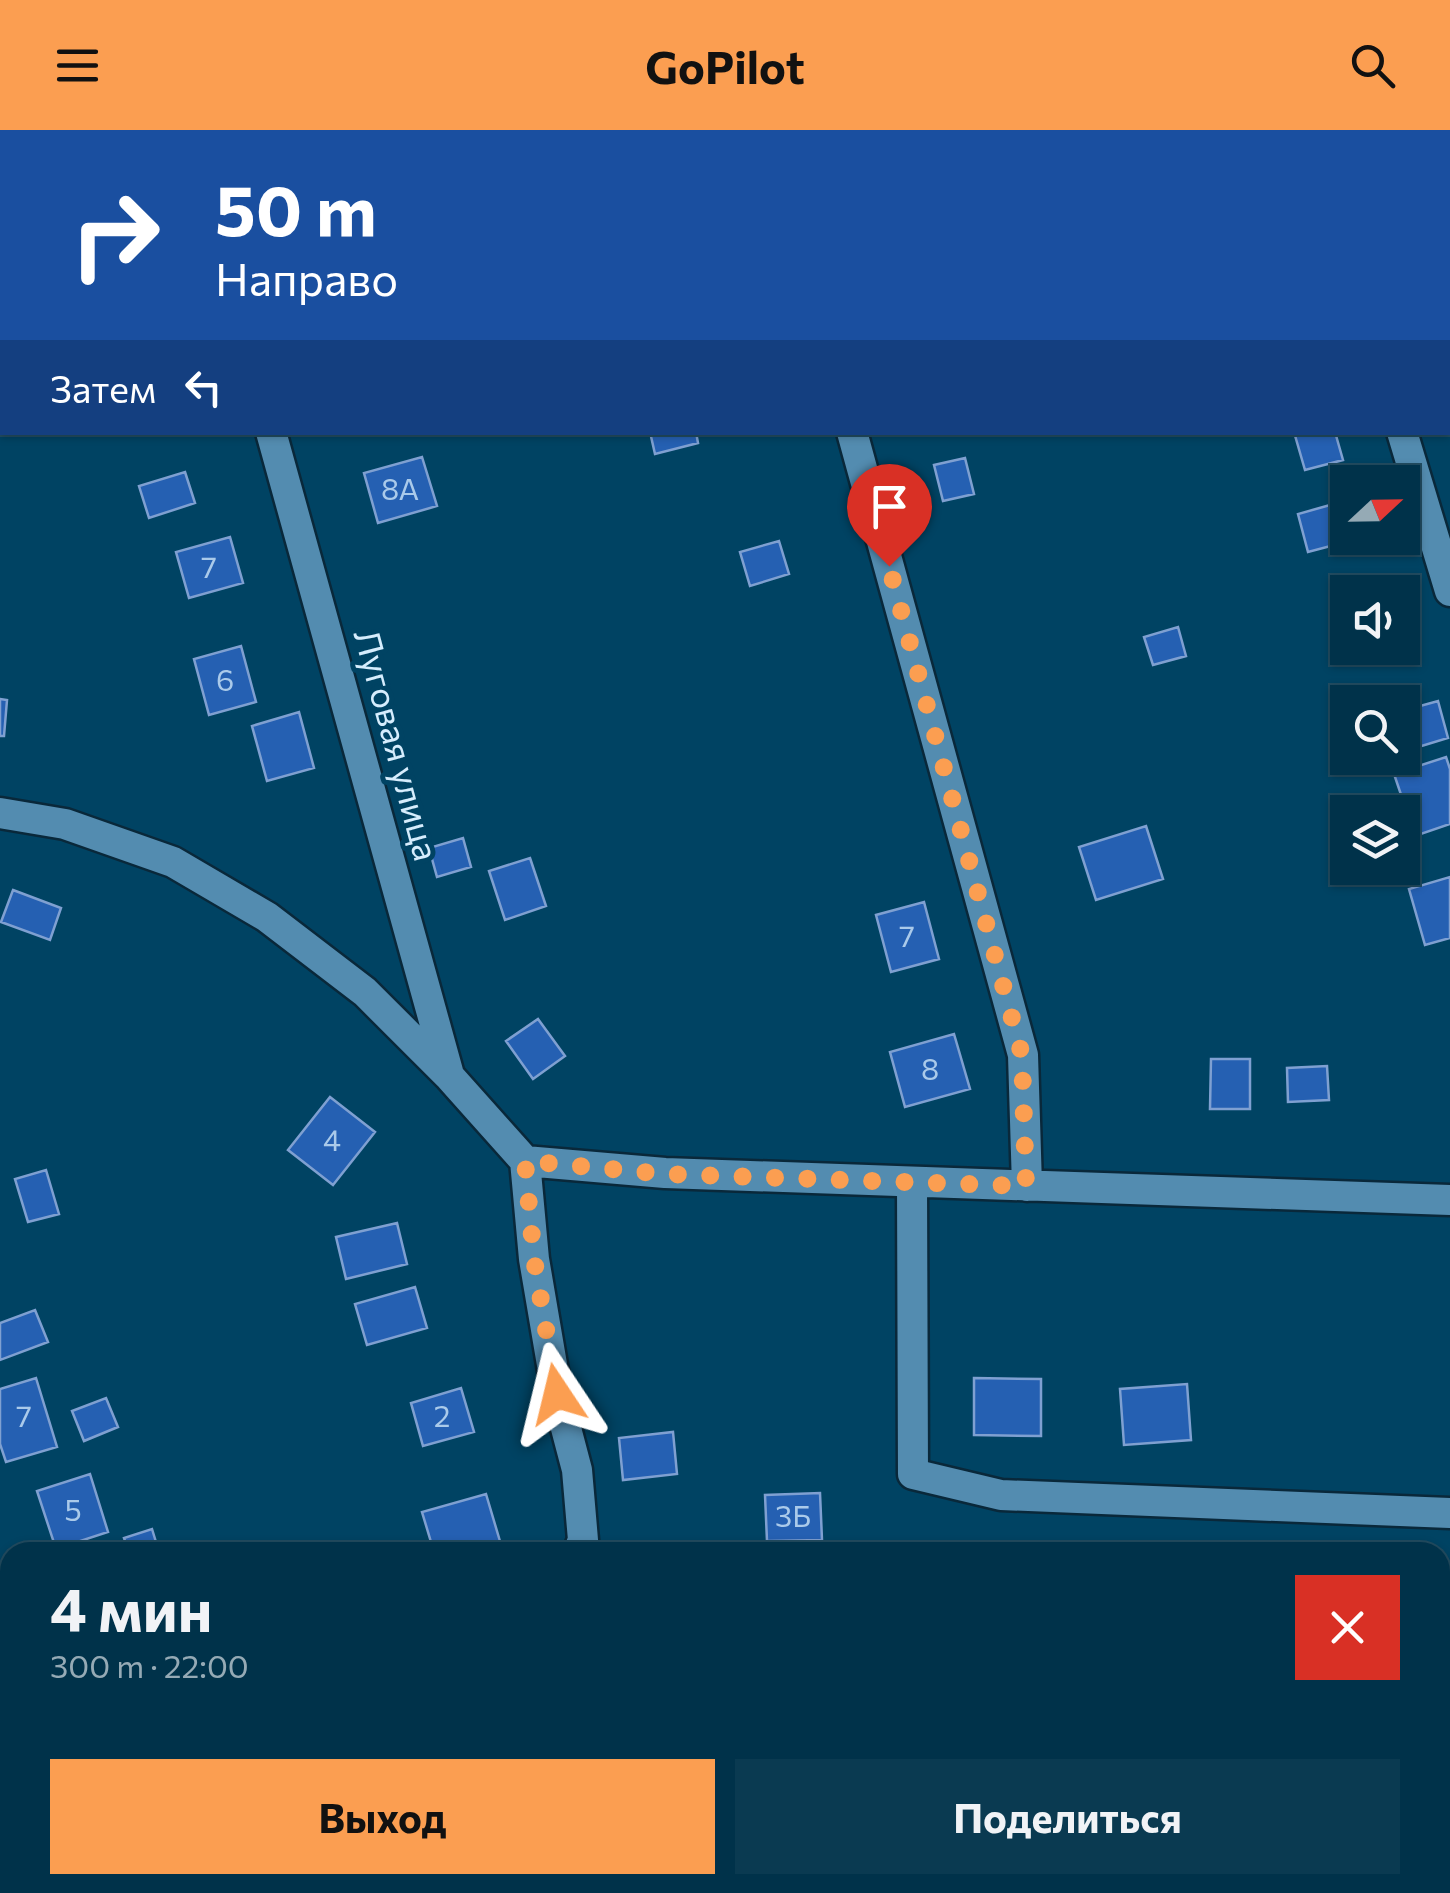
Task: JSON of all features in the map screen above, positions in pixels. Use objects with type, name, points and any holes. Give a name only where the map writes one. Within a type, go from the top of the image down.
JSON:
[{"type":"street","name":"Луговая улица","points":[[272,435],[450,1078]]},
{"type":"street","points":[[853,435],[1022,1055],[1026,1186]]},
{"type":"street","points":[[1403,435],[1450,592]]},
{"type":"street","points":[[0,813],[65,824],[173,862],[267,917],[365,992],[525,1161],[534,1259],[557,1394],[576,1470],[581,1542]]},
{"type":"street","points":[[525,1161],[665,1174],[1450,1200]]},
{"type":"street","points":[[912,1182],[913,1474],[1001,1496],[1450,1513]]},
{"type":"building","points":[[651,435],[697,435],[698,443],[655,454]]},
{"type":"building","points":[[1295,435],[1336,435],[1343,460],[1305,470]]},
{"type":"building","points":[[422,457],[437,506],[378,523],[364,473]]},
{"type":"building","points":[[965,458],[974,494],[943,501],[934,465]]},
{"type":"building","points":[[185,472],[195,503],[149,518],[139,486]]},
{"type":"building","points":[[1330,505],[1330,546],[1308,552],[1298,514]]},
{"type":"building","points":[[230,537],[243,583],[189,598],[176,552]]},
{"type":"building","points":[[779,541],[789,574],[750,586],[740,552]]},
{"type":"building","points":[[1178,627],[1186,656],[1153,665],[1144,637]]},
{"type":"building","points":[[241,646],[256,702],[209,715],[194,659]]},
{"type":"building","points":[[0,699],[7,700],[4,736],[0,736]]},
{"type":"building","points":[[1438,701],[1448,738],[1420,746],[1420,706]]},
{"type":"building","points":[[299,712],[314,768],[267,781],[252,726]]},
{"type":"building","points":[[1446,757],[1450,769],[1450,824],[1420,834],[1420,795],[1401,795],[1394,775],[1420,775],[1420,766]]},
{"type":"building","points":[[1146,826],[1163,879],[1096,900],[1079,847]]},
{"type":"building","points":[[463,838],[471,867],[437,877],[429,848]]},
{"type":"building","points":[[530,858],[546,906],[505,920],[489,871]]},
{"type":"building","points":[[1450,877],[1450,938],[1425,945],[1409,889]]},
{"type":"building","points":[[13,890],[61,908],[50,940],[1,922]]},
{"type":"building","points":[[924,902],[939,959],[891,972],[876,915]]},
{"type":"building","points":[[538,1019],[565,1056],[533,1079],[506,1041]]},
{"type":"building","points":[[954,1034],[970,1089],[905,1107],[890,1052]]},
{"type":"building","points":[[1211,1059],[1250,1059],[1250,1109],[1210,1109]]},
{"type":"building","points":[[1327,1066],[1329,1100],[1288,1102],[1287,1068]]},
{"type":"building","points":[[330,1097],[375,1132],[333,1185],[288,1150]]},
{"type":"building","points":[[46,1170],[59,1214],[28,1222],[15,1179]]},
{"type":"building","points":[[397,1223],[407,1264],[346,1279],[336,1237]]},
{"type":"building","points":[[415,1287],[427,1328],[367,1345],[355,1304]]},
{"type":"building","points":[[35,1310],[48,1342],[0,1360],[0,1323]]},
{"type":"building","points":[[36,1378],[57,1447],[6,1462],[0,1444],[0,1389]]},
{"type":"building","points":[[974,1378],[1041,1379],[1041,1436],[974,1435]]},
{"type":"building","points":[[1187,1384],[1191,1440],[1124,1445],[1120,1389]]},
{"type":"building","points":[[461,1388],[474,1432],[423,1446],[411,1403]]},
{"type":"building","points":[[106,1398],[118,1427],[84,1441],[72,1411]]},
{"type":"building","points":[[673,1432],[677,1474],[623,1480],[619,1438]]},
{"type":"building","points":[[90,1474],[108,1532],[77,1542],[54,1542],[37,1491]]},
{"type":"building","points":[[820,1493],[822,1540],[767,1541],[765,1495]]},
{"type":"building","points":[[486,1494],[500,1542],[431,1542],[422,1512]]},
{"type":"building","points":[[152,1529],[156,1542],[125,1542],[124,1538]]},
{"type":"route","points":[[557,1394],[534,1259],[525,1161],[665,1174],[1026,1186],[1022,1055],[889,566]]}]
